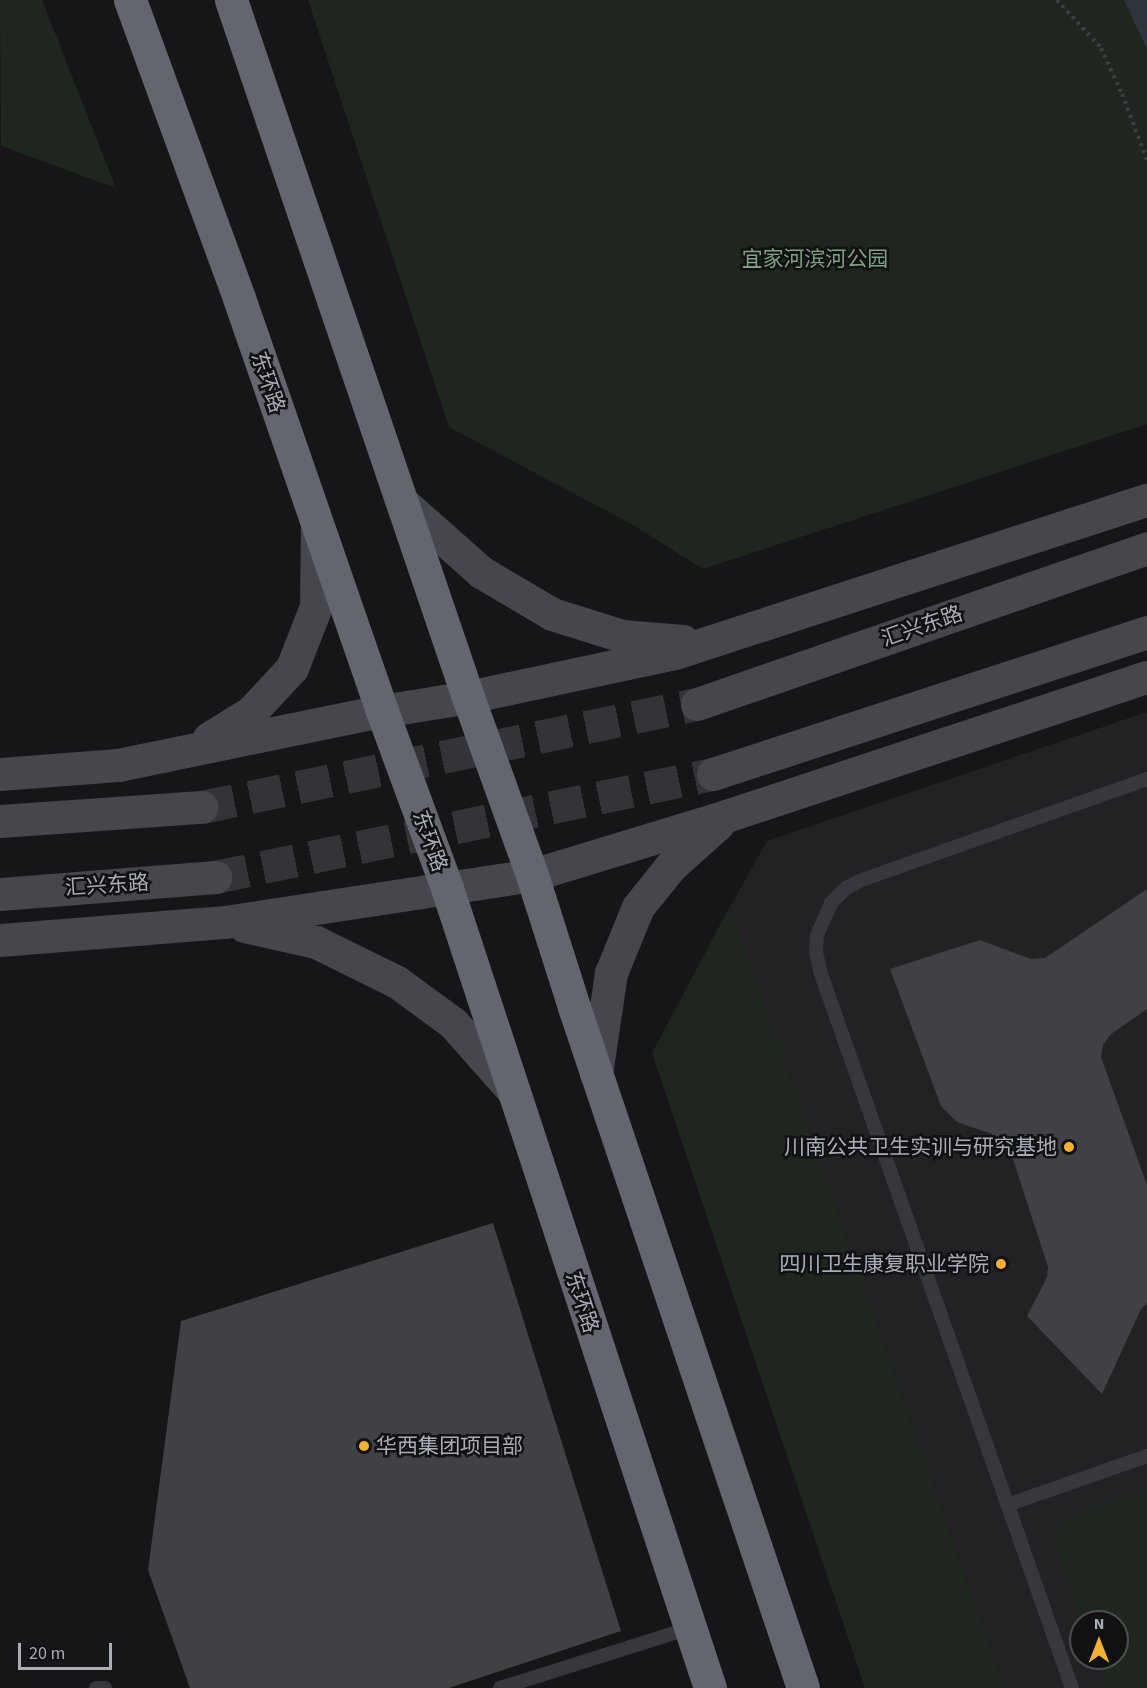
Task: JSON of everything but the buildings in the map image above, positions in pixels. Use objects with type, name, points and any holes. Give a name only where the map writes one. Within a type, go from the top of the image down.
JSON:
[{"type":"highway","points":[[113,0],[153,69]]},
{"type":"highway","name":"东环路","points":[[130,0],[153,69],[239,298],[382,711],[447,888],[710,1688]]},
{"type":"highway","points":[[236,10],[468,697],[532,875],[596,1074],[803,1688]]},
{"type":"main road","points":[[0,774],[118,765],[382,711],[468,697],[675,653],[1147,500]]},
{"type":"main road","points":[[402,502],[481,572],[552,614],[622,636],[706,643]]},
{"type":"main road","points":[[190,750],[251,712],[292,668],[316,606],[317,523]]},
{"type":"main road","name":"汇兴东路","points":[[697,704],[1147,548]]},
{"type":"main road","points":[[713,774],[1147,632]]},
{"type":"main road","points":[[0,940],[225,922],[532,875],[726,816],[1147,677]]},
{"type":"main road","points":[[0,821],[202,807]]},
{"type":"main road","points":[[596,1074],[611,973],[638,908],[670,866],[726,816]]},
{"type":"main road","name":"汇兴东路","points":[[0,894],[215,877]]},
{"type":"main road","points":[[225,922],[316,942],[397,982],[453,1023],[514,1092]]},
{"type":"lane","points":[[1072,1688],[821,974],[816,953],[817,935],[831,903],[846,888],[859,881],[1147,780]]},
{"type":"lane","points":[[1007,1505],[1147,1456]]},
{"type":"lane","points":[[500,1688],[690,1628]]},
{"type":"lane","points":[[96,1688],[105,1688]]},
{"type":"path","points":[[1057,0],[1101,48],[1122,94],[1147,160]]},
{"type":"shaded area","points":[[1124,0],[1147,0],[1147,49]]},
{"type":"shaded area","name":"四川卫生康复职业学院","points":[[1147,712],[1147,1688],[1005,1688],[730,907],[767,841]]},
{"type":"green space","points":[[0,0],[42,0],[116,188],[1,146]]},
{"type":"green space","name":"宜家河滨河公园","points":[[308,0],[1147,0],[1147,424],[703,569],[633,525],[449,427]]},
{"type":"green space","points":[[730,906],[1005,1688],[865,1688],[652,1053]]},
{"type":"green space","points":[[1147,1489],[1147,1688],[1106,1688],[1100,1670],[1129,1670],[1129,1610],[1079,1610],[1057,1551],[1056,1536],[1062,1522],[1073,1515]]},
{"type":"tunnel","points":[[202,807],[697,704]]},
{"type":"tunnel","points":[[215,877],[713,774]]},
{"type":"place","name":"川南公共卫生实训与研究基地","points":[[1069,1147]]},
{"type":"place","name":"四川卫生康复职业学院","points":[[1001,1264]]},
{"type":"place","name":"华西集团项目部","points":[[364,1446]]}]
